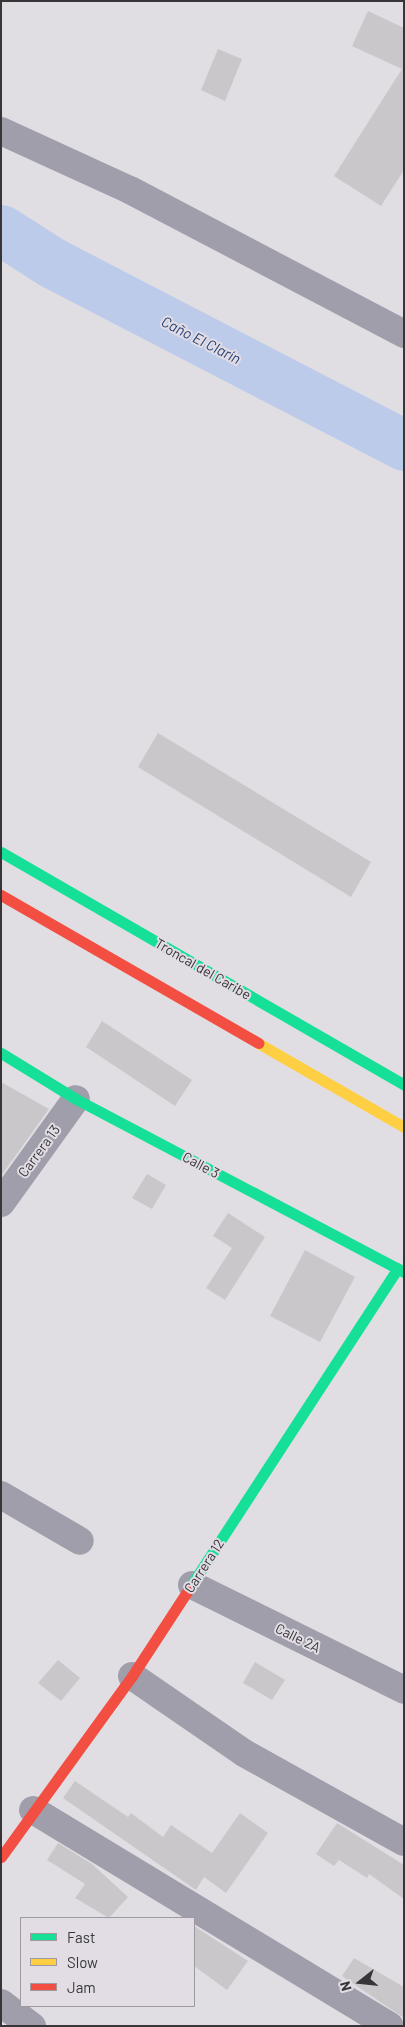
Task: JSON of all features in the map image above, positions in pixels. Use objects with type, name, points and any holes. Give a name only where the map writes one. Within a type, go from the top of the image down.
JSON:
[{"type":"main road","name":"Troncal del Caribe","points":[[1,852],[404,1085]]},
{"type":"main road","points":[[1,895],[404,1127]]},
{"type":"main road","name":"Calle 3","points":[[1,1053],[76,1099],[401,1270]]},
{"type":"main road","name":"Carrera 12","points":[[1,1857],[33,1810],[132,1676],[401,1270]]},
{"type":"street","points":[[1,131],[130,190],[404,334]]},
{"type":"street","name":"Carrera 13","points":[[1,1202],[76,1099]]},
{"type":"street","points":[[1,1495],[80,1540]]},
{"type":"street","name":"Calle 2A","points":[[192,1585],[404,1690]]},
{"type":"street","points":[[132,1676],[244,1753],[404,1842]]},
{"type":"street","points":[[33,1810],[390,2026]]},
{"type":"street","points":[[1,2004],[32,2026]]},
{"type":"building","points":[[368,11],[404,28],[404,170],[381,206],[334,176],[402,69],[352,46]]},
{"type":"building","points":[[218,49],[242,59],[225,101],[201,90]]},
{"type":"building","points":[[158,733],[371,862],[351,897],[138,767]]},
{"type":"building","points":[[102,1021],[192,1080],[175,1106],[86,1047]]},
{"type":"building","points":[[1,1082],[49,1109],[1,1176]]},
{"type":"building","points":[[147,1174],[166,1185],[152,1209],[132,1198]]},
{"type":"building","points":[[228,1213],[265,1237],[225,1300],[206,1288],[232,1248],[213,1236]]},
{"type":"building","points":[[305,1250],[355,1277],[320,1342],[270,1316]]},
{"type":"building","points":[[58,1660],[80,1678],[61,1701],[38,1683]]},
{"type":"building","points":[[255,1662],[285,1680],[272,1700],[243,1683]]},
{"type":"building","points":[[75,1781],[128,1817],[131,1813],[163,1837],[171,1825],[212,1853],[240,1813],[268,1833],[226,1893],[204,1877],[196,1890],[63,1798]]},
{"type":"building","points":[[337,1823],[404,1865],[404,1899],[369,1874],[367,1878],[339,1860],[334,1866],[316,1854]]},
{"type":"building","points":[[58,1843],[92,1864],[128,1897],[110,1917],[107,1917],[75,1898],[85,1884],[47,1860]]},
{"type":"building","points":[[195,1927],[248,1961],[227,1990],[195,1967]]},
{"type":"building","points":[[354,1958],[404,1987],[404,2018],[342,1976]]},
{"type":"waterway","name":"Caño El Clarín","points":[[1,230],[51,262],[404,445]]},
{"type":"traffic: fast","points":[[1,852],[404,1085]]},
{"type":"traffic: fast","points":[[1,1053],[76,1099],[404,1272]]},
{"type":"traffic: fast","points":[[188,1590],[398,1268]]},
{"type":"traffic: slow","points":[[258,1043],[404,1127]]},
{"type":"traffic: jam","points":[[1,895],[258,1043]]},
{"type":"traffic: jam","points":[[1,1857],[132,1676],[188,1590]]}]
